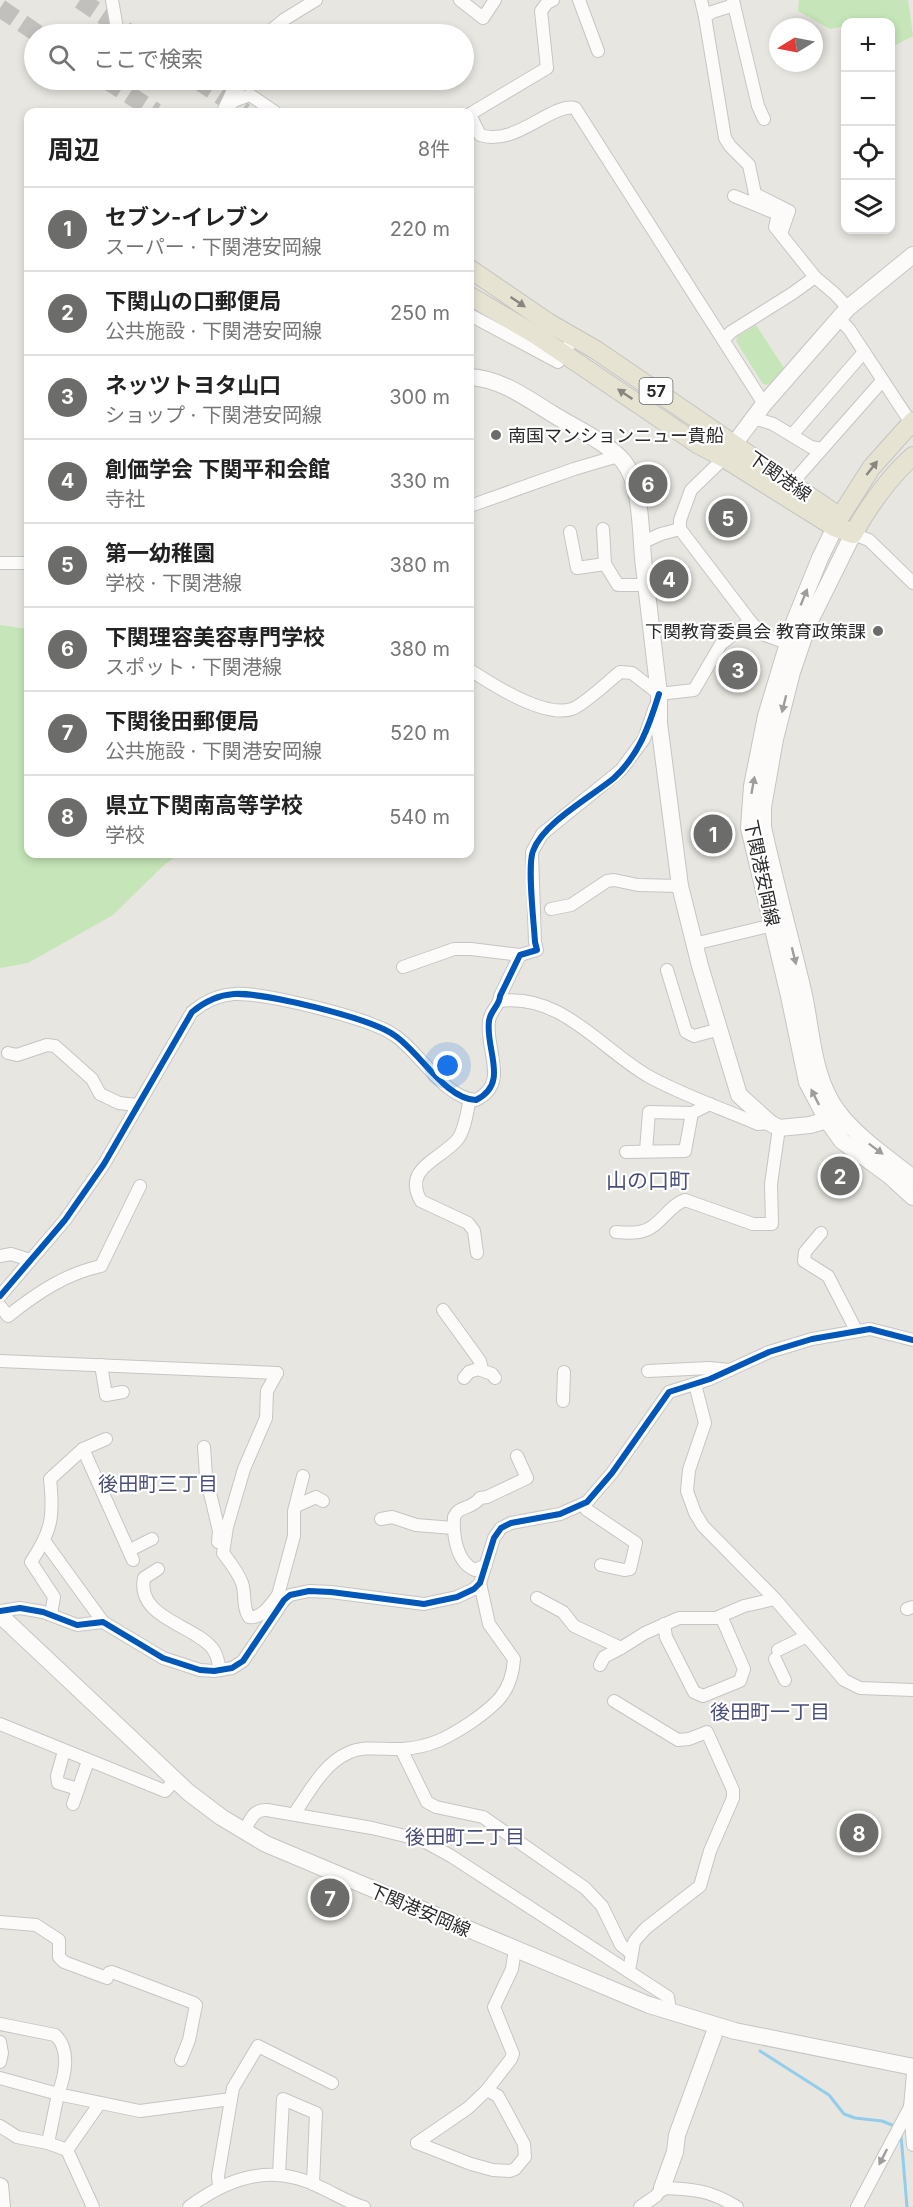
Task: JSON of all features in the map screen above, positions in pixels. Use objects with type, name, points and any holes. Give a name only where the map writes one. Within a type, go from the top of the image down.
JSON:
[{"type":"main road","points":[[227,107],[235,90]]},
{"type":"main road","points":[[729,451],[759,411],[843,314],[913,255]]},
{"type":"main road","name":"下関港線","points":[[474,272],[569,346]]},
{"type":"main road","name":"下関港線","points":[[474,298],[569,346],[596,350],[729,451],[853,534]]},
{"type":"main road","points":[[474,377],[487,378],[510,388],[596,440],[624,463],[634,485],[658,694],[659,723],[680,886],[694,944],[739,1095],[774,1126],[810,1125],[833,1116]]},
{"type":"main road","points":[[837,522],[871,468],[912,422]]},
{"type":"main road","name":"下関港線","points":[[729,451],[792,483],[837,522]]},
{"type":"main road","points":[[853,534],[876,498],[913,456]]},
{"type":"main road","name":"下関港安岡線","points":[[837,522],[804,597],[775,739],[763,807],[763,826],[818,1065],[842,1142],[890,1176],[913,1197]]},
{"type":"main road","name":"下関港安岡線","points":[[853,534],[808,624],[794,645],[766,716],[748,828],[773,925],[807,1082],[833,1116],[913,1178]]},
{"type":"main road","name":"下関港安岡線","points":[[0,1613],[175,1780],[204,1805],[244,1832],[314,1866],[631,1998],[735,2031],[913,2067]]},
{"type":"main road","points":[[662,2188],[675,2152],[677,2135],[717,2026]]},
{"type":"street","points":[[112,0],[115,24]]},
{"type":"street","points":[[279,24],[316,0]]},
{"type":"street","points":[[460,0],[483,18],[495,0]]},
{"type":"street","points":[[474,112],[547,68],[541,11],[547,3],[553,0]]},
{"type":"street","points":[[579,0],[598,51]]},
{"type":"street","points":[[701,0],[725,138],[748,165],[755,194],[789,211],[781,234]]},
{"type":"street","points":[[705,17],[734,2],[758,106],[764,118]]},
{"type":"street","points":[[227,107],[234,101],[250,95],[269,108]]},
{"type":"street","points":[[474,122],[480,135],[490,139],[526,129],[564,107],[575,108],[724,339],[759,411],[773,423],[811,447],[822,449]]},
{"type":"street","points":[[734,196],[778,214],[775,227],[815,277],[835,294],[849,329],[882,381],[912,422]]},
{"type":"street","points":[[724,339],[731,332],[815,277]]},
{"type":"street","points":[[474,317],[558,362],[569,346]]},
{"type":"street","points":[[792,435],[864,352]]},
{"type":"street","points":[[474,372],[487,378]]},
{"type":"street","points":[[792,483],[882,381]]},
{"type":"street","points":[[729,451],[691,490],[680,520],[680,529],[762,634],[794,645]]},
{"type":"street","points":[[474,505],[618,456]]},
{"type":"street","points":[[603,529],[605,564],[618,585],[646,585]]},
{"type":"street","points":[[641,543],[680,529]]},
{"type":"street","points":[[570,532],[577,568],[605,564]]},
{"type":"street","points":[[853,534],[869,540],[913,583]]},
{"type":"street","points":[[0,563],[24,562]]},
{"type":"street","points":[[474,672],[537,706],[557,709],[574,708],[620,672],[632,674],[658,694],[694,690],[721,644],[750,621]]},
{"type":"street","points":[[403,967],[454,949],[520,955],[537,950],[534,942],[532,852],[542,834],[613,778],[630,760],[644,740],[658,694]]},
{"type":"street","points":[[551,909],[570,905],[607,881],[614,880],[638,885],[680,886]]},
{"type":"street","points":[[694,944],[773,925]]},
{"type":"street","points":[[0,1296],[65,1220],[98,1173],[192,1012],[215,998],[238,994],[353,1017],[397,1036],[452,1090],[470,1099],[487,1093],[492,1084],[494,1069],[489,1043],[489,1021],[520,955]]},
{"type":"street","points":[[667,970],[686,1032],[694,1036],[720,1029]]},
{"type":"street","points":[[500,1001],[533,1001],[553,1009],[645,1074],[758,1124],[774,1126],[771,1184],[772,1224],[753,1224],[685,1200],[678,1202],[650,1228],[633,1233],[616,1233]]},
{"type":"street","points":[[8,1053],[17,1055],[47,1045],[55,1046],[92,1079],[100,1094],[119,1102],[137,1105]]},
{"type":"street","points":[[470,1099],[458,1140],[422,1169],[416,1180],[417,1194],[421,1202],[458,1217],[471,1227],[477,1253]]},
{"type":"street","points":[[646,1151],[649,1112],[692,1113],[710,1104]]},
{"type":"street","points":[[626,1152],[685,1151],[692,1113]]},
{"type":"street","points":[[0,1306],[8,1316],[46,1287],[83,1270],[101,1266],[141,1186]]},
{"type":"street","points":[[821,1233],[804,1252],[804,1261],[828,1276],[856,1330]]},
{"type":"street","points":[[0,1256],[17,1255],[30,1260]]},
{"type":"street","points":[[443,1310],[480,1361],[482,1370]]},
{"type":"street","points":[[204,1447],[206,1476],[219,1531],[217,1546],[241,1580],[245,1593],[245,1610],[249,1617],[255,1618],[260,1615],[281,1597],[302,1592],[424,1604],[449,1600],[474,1589],[480,1583],[494,1538],[501,1528],[560,1514],[583,1505],[612,1473],[669,1392],[731,1370],[760,1355],[785,1346],[856,1330],[870,1329],[913,1340]]},
{"type":"street","points":[[0,1361],[277,1373],[267,1391],[266,1418],[244,1469],[227,1527],[223,1553]]},
{"type":"street","points":[[101,1365],[106,1395],[123,1392]]},
{"type":"street","points":[[464,1378],[469,1372],[478,1368],[492,1374],[495,1378]]},
{"type":"street","points":[[648,1371],[709,1368],[731,1370]]},
{"type":"street","points":[[563,1401],[564,1372]]},
{"type":"street","points":[[695,1384],[705,1423],[688,1476],[687,1491],[695,1513],[703,1526],[776,1599],[844,1680],[853,1686],[866,1688],[913,1690]]},
{"type":"street","points":[[51,1614],[54,1597],[31,1562],[45,1542],[51,1525],[50,1479],[83,1449],[106,1438]]},
{"type":"street","points":[[83,1449],[132,1555],[152,1539]]},
{"type":"street","points":[[486,1565],[475,1570],[471,1569],[454,1545],[455,1513],[460,1509],[473,1506],[480,1498],[528,1478],[518,1456]]},
{"type":"street","points":[[45,1542],[103,1623],[164,1658],[200,1670],[232,1668],[243,1661],[281,1597],[294,1536],[296,1506],[303,1476]]},
{"type":"street","points":[[296,1506],[314,1497],[323,1501]]},
{"type":"street","points":[[583,1505],[636,1543],[630,1569],[624,1570],[601,1565]]},
{"type":"street","points":[[381,1519],[392,1517],[416,1525],[453,1528]]},
{"type":"street","points":[[158,1569],[144,1578],[143,1587],[148,1600],[167,1619],[212,1647],[220,1670]]},
{"type":"street","points":[[294,1814],[324,1771],[345,1754],[363,1749],[401,1749],[434,1744],[449,1737],[489,1710],[500,1699],[511,1680],[514,1659],[489,1624],[480,1583]]},
{"type":"street","points":[[537,1598],[563,1612],[574,1626],[621,1648]]},
{"type":"street","points":[[600,1665],[604,1657],[664,1624],[683,1617],[716,1618],[744,1606],[776,1599]]},
{"type":"street","points":[[0,1613],[20,1608],[51,1614],[76,1625],[103,1623]]},
{"type":"street","points":[[664,1624],[666,1636],[694,1692],[702,1696],[740,1681],[744,1669],[722,1616]]},
{"type":"street","points":[[785,1680],[777,1655],[807,1636]]},
{"type":"street","points":[[614,1701],[678,1740],[688,1739],[707,1731],[734,1790],[733,1798],[710,1851],[700,1887],[641,1933],[634,1942],[628,1971]]},
{"type":"street","points":[[0,1724],[165,1791],[175,1780]]},
{"type":"street","points":[[401,1749],[427,1802],[436,1807],[483,1817],[585,1888],[602,1906],[621,1945],[632,1953]]},
{"type":"street","points":[[64,1751],[57,1776],[58,1783],[78,1789]]},
{"type":"street","points":[[73,1804],[88,1761]]},
{"type":"street","points":[[244,1832],[253,1816],[260,1810],[372,1828],[422,1840],[451,1856],[668,1997],[670,2011]]},
{"type":"street","points":[[0,1922],[36,1925],[59,1940],[59,1957],[64,1962],[107,1978],[112,1972],[195,2004],[189,2040],[181,2060]]},
{"type":"street","points":[[487,2090],[498,2096],[524,2144],[525,2157],[515,2169],[494,2169],[471,2164],[417,2143],[468,2108],[487,2090],[512,2059],[513,2054],[494,2007],[512,1969],[515,1949]]},
{"type":"street","points":[[0,2024],[55,2035],[61,2040],[66,2066],[48,2143]]},
{"type":"street","points":[[0,2042],[2,2054],[0,2062]]},
{"type":"street","points":[[219,2187],[218,2176],[233,2088],[258,2046],[332,2083]]},
{"type":"street","points":[[913,2073],[910,2107],[913,2145]]},
{"type":"street","points":[[0,2078],[58,2094],[140,2111],[231,2099]]},
{"type":"street","points":[[279,2175],[283,2099],[316,2113],[313,2184]]},
{"type":"street","points":[[67,2150],[100,2103]]},
{"type":"street","points":[[857,2207],[910,2107]]},
{"type":"street","points":[[0,2126],[17,2137],[48,2143],[67,2150],[93,2207]]},
{"type":"street","points":[[188,2207],[219,2187],[258,2175],[279,2175],[313,2184],[343,2200],[364,2207]]},
{"type":"street","points":[[0,2184],[4,2207]]},
{"type":"street","points":[[640,2207],[656,2196],[662,2188],[692,2189],[718,2195],[736,2207]]},
{"type":"green space","points":[[799,0],[908,0],[913,36],[895,45],[895,18],[841,18],[841,27],[830,29],[823,25],[823,18],[810,18],[798,11]]},
{"type":"green space","points":[[756,325],[784,368],[775,380],[767,385],[763,384],[736,341],[737,337]]},
{"type":"green space","points":[[0,625],[24,628],[24,858],[174,858],[113,915],[28,963],[0,968]]},
{"type":"waterway","points":[[760,2051],[829,2095],[844,2114],[892,2125]]},
{"type":"waterway","points":[[901,2135],[907,2207]]},
{"type":"tunnel","points":[[80,0],[116,24]]},
{"type":"tunnel","points":[[0,8],[24,24]]},
{"type":"tunnel","points":[[122,90],[150,108]]},
{"type":"tunnel","points":[[212,90],[239,108]]},
{"type":"cycle path","points":[[0,1296],[65,1220],[104,1164],[192,1012],[212,1000],[234,994],[248,994],[316,1007],[363,1021],[381,1028],[403,1042],[454,1092],[465,1098],[476,1100],[486,1093],[492,1085],[494,1075],[489,1032],[490,1017],[520,955],[537,950],[531,881],[533,851],[547,830],[623,769],[637,750],[659,694]]},
{"type":"cycle path","points":[[0,1611],[20,1608],[43,1612],[77,1625],[103,1622],[163,1658],[200,1670],[214,1671],[232,1668],[243,1661],[284,1600],[290,1595],[309,1591],[331,1592],[424,1604],[457,1597],[474,1589],[480,1583],[494,1538],[501,1528],[511,1523],[560,1514],[587,1502],[612,1473],[669,1392],[710,1379],[769,1352],[812,1339],[870,1329],[913,1340]]},
{"type":"place","name":"南国マンションニュー貴船","points":[[496,435]]},
{"type":"place","name":"下関理容美容専門学校","points":[[648,484]]},
{"type":"place","name":"第一幼稚園","points":[[728,518]]},
{"type":"place","name":"創価学会 下関平和会館","points":[[669,579]]},
{"type":"place","name":"下関教育委員会 教育政策課","points":[[878,631]]},
{"type":"place","name":"ネッツトヨタ山口","points":[[738,670]]},
{"type":"place","name":"セブン-イレブン","points":[[713,834]]},
{"type":"place","name":"下関山の口郵便局","points":[[840,1176]]},
{"type":"place","name":"県立下関南高等学校","points":[[859,1833]]},
{"type":"place","name":"下関後田郵便局","points":[[330,1898]]},
{"type":"district","name":"山の口町","points":[[648,1180]]},
{"type":"district","name":"後田町三丁目","points":[[158,1484]]},
{"type":"district","name":"後田町一丁目","points":[[770,1712]]},
{"type":"district","name":"後田町二丁目","points":[[465,1837]]}]
